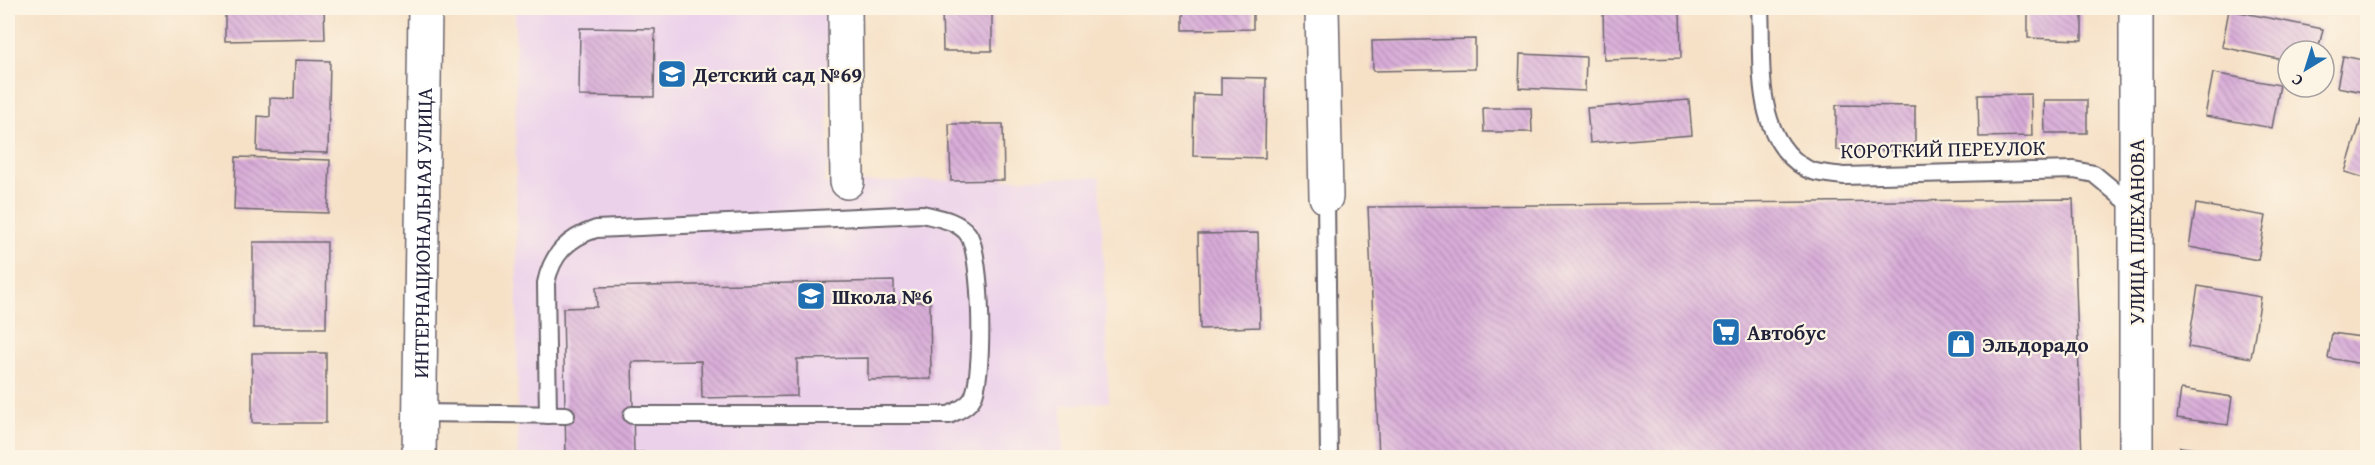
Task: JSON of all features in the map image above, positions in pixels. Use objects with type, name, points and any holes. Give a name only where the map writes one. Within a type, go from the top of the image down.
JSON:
[{"type":"street","name":"ИНТЕРНАЦИОНАЛЬНАЯ УЛИЦА","points":[[419,458],[425,8]]},
{"type":"street","points":[[845,8],[848,200]]},
{"type":"street","points":[[1322,8],[1326,197]]},
{"type":"street","name":"УЛИЦА ПЛЕХАНОВА","points":[[2136,8],[2136,458]]},
{"type":"lane","name":"КОРОТКИЙ ПЕРЕУЛОК","points":[[1760,8],[1767,113],[1774,136],[1786,153],[1809,170],[1843,176],[2074,170],[2094,174],[2136,209]]},
{"type":"lane","points":[[1326,197],[1329,458]]},
{"type":"lane","points":[[548,415],[546,283],[550,267],[567,243],[582,234],[596,229],[848,200],[954,222],[968,234],[976,255],[981,362],[978,383],[972,399],[961,409],[949,414],[632,415]]},
{"type":"lane","points":[[420,413],[566,415]]},
{"type":"shaded area","name":"Школа №6","points":[[515,8],[826,8],[829,162],[823,183],[1100,177],[1109,402],[1062,405],[1063,457],[518,457]]},
{"type":"building","points":[[225,8],[324,8],[325,39],[225,41]]},
{"type":"building","points":[[942,8],[992,8],[992,51],[943,51]]},
{"type":"building","points":[[1183,8],[1253,8],[1253,29],[1183,30]]},
{"type":"building","points":[[1603,8],[1680,8],[1681,58],[1604,60]]},
{"type":"building","points":[[2028,8],[2082,8],[2082,40],[2028,38]]},
{"type":"building","points":[[2229,10],[2323,29],[2321,39],[2276,39],[2276,58],[2222,47]]},
{"type":"building","points":[[580,28],[655,29],[654,97],[579,96]]},
{"type":"building","points":[[1475,39],[1475,69],[1373,71],[1372,41]]},
{"type":"building","points":[[1520,54],[1586,57],[1585,91],[1519,88]]},
{"type":"building","points":[[2343,56],[2368,61],[2368,93],[2337,87]]},
{"type":"building","points":[[295,60],[330,61],[328,153],[257,151],[258,116],[270,117],[270,98],[294,99]]},
{"type":"building","points":[[2213,73],[2276,84],[2277,99],[2272,128],[2205,116]]},
{"type":"building","points":[[1221,77],[1266,78],[1265,158],[1193,156],[1194,94],[1221,95]]},
{"type":"building","points":[[2031,94],[2032,136],[1979,137],[1978,95]]},
{"type":"building","points":[[1689,100],[1692,135],[1590,143],[1587,108]]},
{"type":"building","points":[[2044,100],[2087,100],[2087,133],[2045,133]]},
{"type":"building","points":[[1836,105],[1915,106],[1915,151],[1836,150]]},
{"type":"building","points":[[1483,108],[1531,108],[1532,132],[1484,132]]},
{"type":"building","points":[[2361,120],[2368,122],[2368,179],[2345,172]]},
{"type":"building","points":[[949,124],[1003,124],[1004,180],[951,181]]},
{"type":"building","points":[[236,157],[330,160],[328,213],[234,210]]},
{"type":"building","name":"Автобус","points":[[2073,199],[2082,458],[1379,458],[1368,207]]},
{"type":"building","points":[[2196,204],[2266,216],[2258,260],[2189,247]]},
{"type":"building","points":[[1258,233],[1260,327],[1200,329],[1198,234]]},
{"type":"building","points":[[253,242],[327,242],[326,328],[253,328]]},
{"type":"building","points":[[894,281],[894,302],[930,302],[931,379],[868,380],[868,358],[797,359],[797,396],[702,398],[701,361],[632,362],[634,453],[643,452],[643,458],[566,458],[563,308],[597,307],[596,287]]},
{"type":"building","points":[[2198,286],[2261,297],[2251,358],[2188,347]]},
{"type":"building","points":[[2332,333],[2368,338],[2368,365],[2328,358]]},
{"type":"building","points":[[252,353],[326,353],[326,423],[252,423]]},
{"type":"building","points":[[2181,389],[2232,397],[2228,425],[2177,418]]},
{"type":"building","points":[[2180,447],[2242,455],[2242,458],[2179,458]]},
{"type":"place","name":"Детский сад №69","points":[[672,74]]},
{"type":"place","name":"Школа №6","points":[[811,296]]},
{"type":"place","name":"Автобус","points":[[1726,332]]},
{"type":"place","name":"Эльдорадо","points":[[1961,344]]}]
